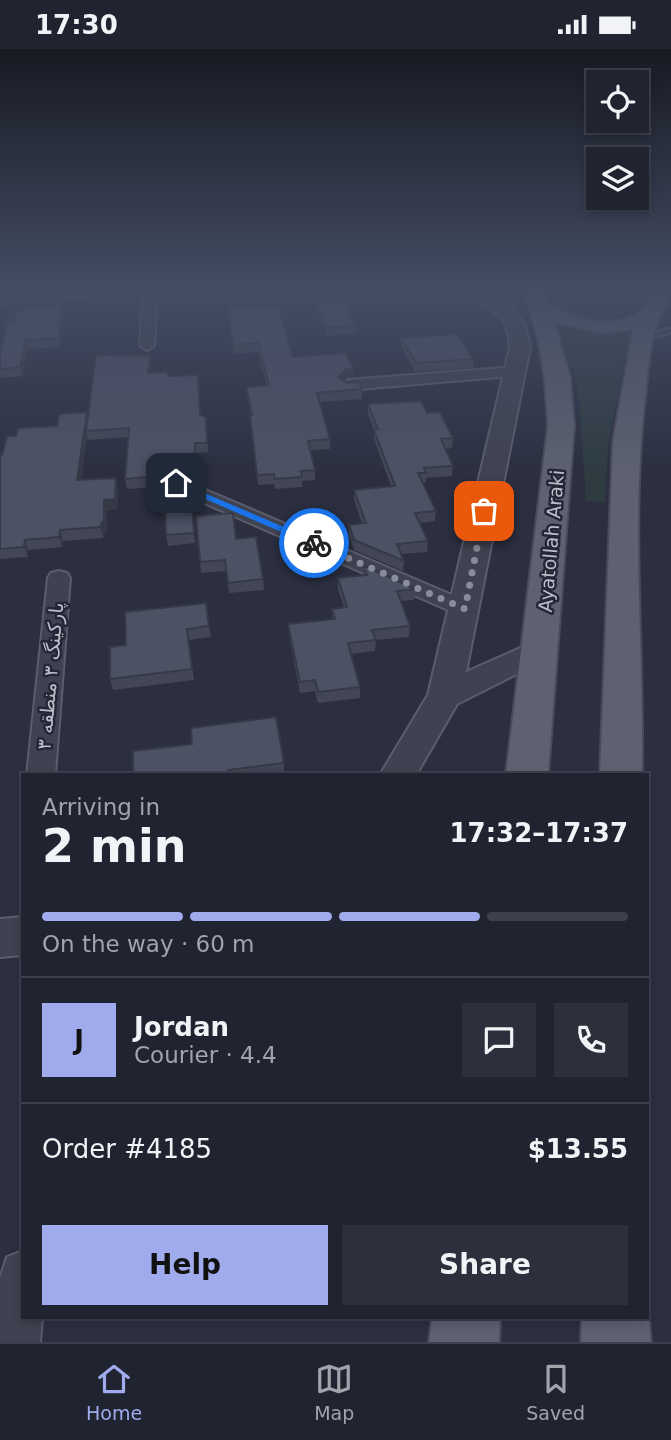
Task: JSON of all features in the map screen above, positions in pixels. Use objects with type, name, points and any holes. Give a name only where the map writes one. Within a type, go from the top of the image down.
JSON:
[{"type":"main road","name":"Ayatollah Araki","points":[[527,773],[562,426],[558,376],[551,352]]},
{"type":"main road","points":[[621,773],[626,442],[647,352]]},
{"type":"main road","points":[[464,1342],[466,1319]]},
{"type":"main road","points":[[616,1319],[616,1342]]},
{"type":"street","points":[[399,773],[445,696],[465,609],[493,462],[519,352]]},
{"type":"street","points":[[348,385],[516,372]]},
{"type":"street","points":[[176,483],[465,609]]},
{"type":"street","name":"پارکینگ ۳ منطقه ۳","points":[[41,773],[59,578]]},
{"type":"street","points":[[445,696],[541,649]]},
{"type":"street","points":[[0,938],[21,936]]},
{"type":"street","points":[[16,1342],[21,1293]]},
{"type":"shaded area","points":[[565,352],[626,352],[608,446],[605,502],[586,501],[580,406],[575,378]]},
{"type":"building","points":[[0,352],[23,352],[20,367],[0,369]]},
{"type":"building","points":[[260,352],[292,352],[293,357],[346,353],[353,368],[347,369],[338,377],[347,383],[359,382],[362,389],[317,393],[330,439],[308,441],[315,470],[301,471],[302,477],[275,479],[274,474],[257,475],[252,415],[246,387],[269,385]]},
{"type":"building","points":[[410,352],[469,352],[474,359],[416,363]]},
{"type":"building","points":[[96,355],[150,356],[148,373],[168,372],[168,376],[198,375],[200,415],[206,417],[207,443],[195,443],[195,463],[159,466],[159,476],[125,479],[129,428],[86,431]]},
{"type":"building","points":[[421,401],[427,413],[440,412],[453,438],[441,439],[453,466],[424,468],[426,473],[418,473],[436,511],[415,513],[428,541],[397,544],[404,561],[354,540],[349,525],[366,523],[354,490],[395,486],[374,430],[378,429],[368,404]]},
{"type":"building","points":[[87,412],[77,480],[116,478],[115,499],[104,500],[104,519],[100,527],[60,530],[59,537],[25,540],[24,547],[0,549],[0,455],[7,436],[16,436],[18,428],[57,426],[59,414]]},
{"type":"building","points":[[192,505],[194,533],[166,535],[165,507]]},
{"type":"building","points":[[233,513],[236,539],[256,537],[263,579],[228,583],[225,560],[200,562],[196,516]]},
{"type":"building","points":[[363,565],[415,589],[397,591],[410,626],[372,630],[376,640],[348,643],[360,687],[318,692],[315,680],[300,682],[288,624],[335,619],[332,609],[347,607],[338,578],[367,575]]},
{"type":"building","points":[[206,603],[209,626],[187,629],[192,669],[110,679],[110,647],[126,645],[125,612]]},
{"type":"building","points":[[276,717],[284,763],[228,770],[229,773],[133,773],[133,751],[192,744],[191,728]]},
{"type":"way so far","points":[[314,543],[465,609],[484,511]]},
{"type":"route","points":[[176,483],[314,543]]}]
